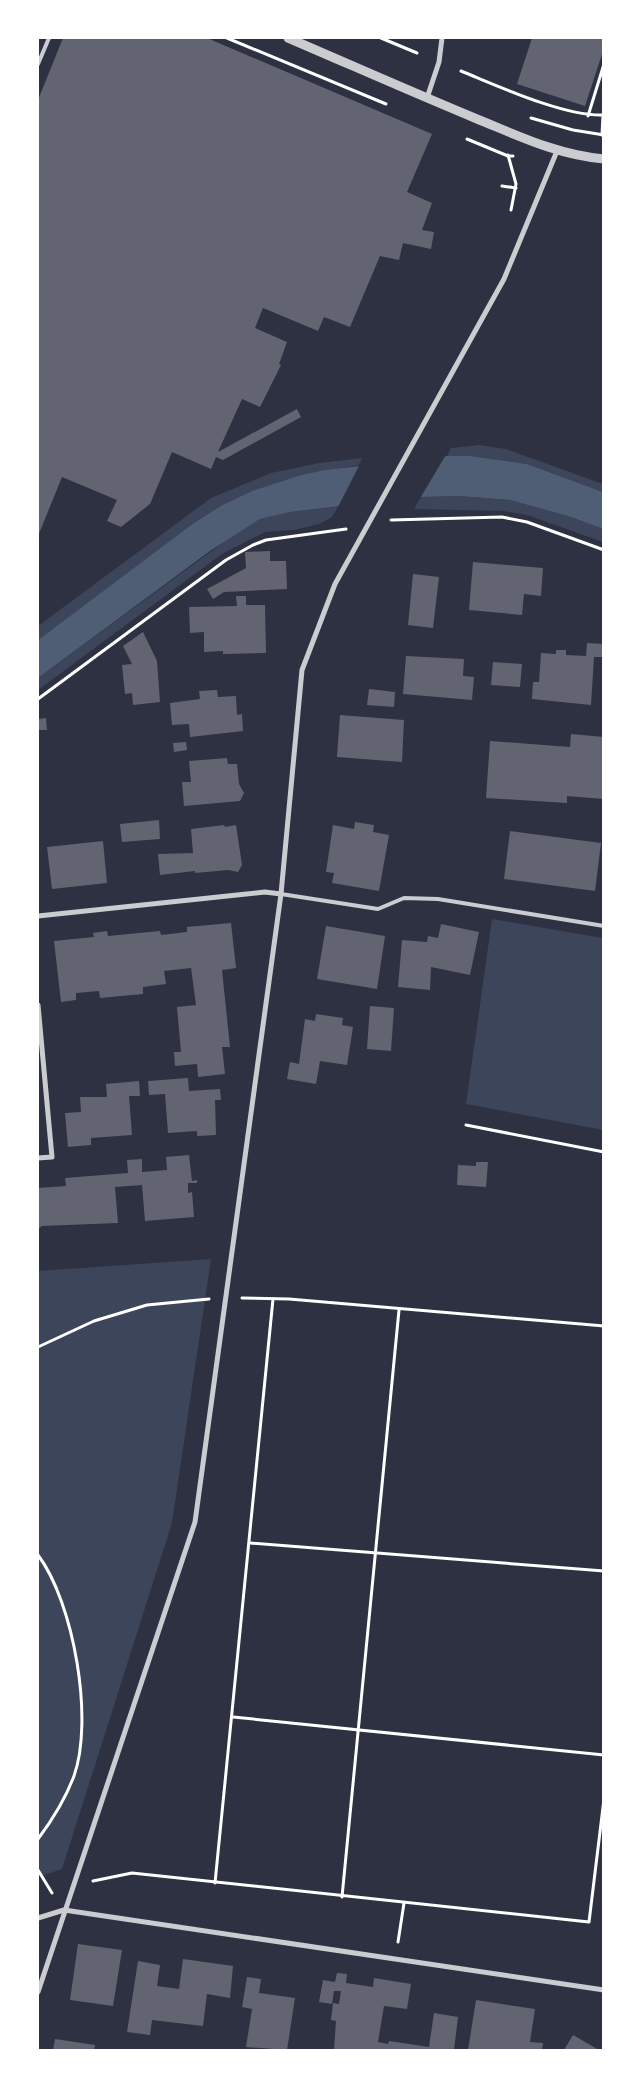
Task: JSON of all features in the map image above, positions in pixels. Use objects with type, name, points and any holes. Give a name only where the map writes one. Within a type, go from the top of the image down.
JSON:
[{"type":"street","points":[[288,38],[557,151],[582,157],[604,159]]},
{"type":"street","points":[[427,98],[439,62],[442,38]]},
{"type":"street","points":[[38,1992],[195,1522],[281,894],[302,670],[335,584],[504,279],[557,151]]},
{"type":"street","points":[[38,916],[266,892],[281,894]]},
{"type":"street","points":[[38,1005],[52,1157],[38,1158]]},
{"type":"street","points":[[38,1918],[64,1910],[604,1990]]},
{"type":"lane","points":[[38,64],[48,38]]},
{"type":"lane","points":[[281,894],[378,908],[404,898],[438,899],[604,926]]},
{"type":"path","points":[[227,38],[388,106]]},
{"type":"path","points":[[381,38],[417,53]]},
{"type":"path","points":[[588,116],[604,64]]},
{"type":"path","points":[[461,71],[516,93],[588,116],[603,115],[602,135]]},
{"type":"path","points":[[460,136],[508,156],[517,188],[511,212]]},
{"type":"path","points":[[502,186],[517,188]]},
{"type":"path","points":[[38,699],[226,560],[253,544],[266,540],[294,538],[402,518],[502,517],[527,522],[604,550]]},
{"type":"path","points":[[466,1125],[604,1152]]},
{"type":"path","points":[[38,1347],[94,1321],[147,1305],[226,1297],[273,1299],[604,1326]]},
{"type":"path","points":[[215,1883],[233,1717],[273,1299]]},
{"type":"path","points":[[342,1896],[399,1310]]},
{"type":"path","points":[[250,1543],[604,1571]]},
{"type":"path","points":[[38,1555],[62,1602],[75,1645],[81,1732],[75,1774],[58,1812],[38,1839]]},
{"type":"path","points":[[233,1717],[604,1755]]},
{"type":"path","points":[[73,1886],[132,1873],[590,1922],[604,1799]]},
{"type":"path","points":[[396,1960],[404,1903]]},
{"type":"shaded area","points":[[480,445],[506,449],[603,484],[603,492],[527,464],[470,456],[447,456],[451,448]]},
{"type":"shaded area","points":[[447,456],[470,456],[527,464],[603,492],[603,529],[571,517],[510,500],[459,496],[421,497],[290,512],[260,519],[210,551],[38,678],[38,640],[191,525],[222,505],[252,491],[301,475],[325,470]]},
{"type":"shaded area","points":[[362,458],[359,465],[301,475],[252,491],[222,505],[191,525],[38,640],[38,626],[211,498],[271,473],[319,463]]},
{"type":"shaded area","points":[[459,496],[510,500],[571,517],[603,529],[603,542],[527,515],[503,511],[414,509],[421,497]]},
{"type":"shaded area","points":[[338,507],[332,517],[319,524],[294,530],[265,532],[222,554],[38,690],[38,678],[235,534],[260,519],[290,512]]},
{"type":"shaded area","points":[[492,919],[603,938],[603,1130],[466,1104]]},
{"type":"shaded area","points":[[211,1259],[172,1523],[62,1869],[38,1877],[38,1271]]},
{"type":"pier","points":[[447,453],[419,500],[337,509],[361,462]]},
{"type":"building","points":[[63,38],[207,38],[432,134],[407,192],[432,203],[422,230],[434,232],[431,249],[403,243],[399,260],[380,256],[350,327],[324,317],[318,331],[263,308],[255,328],[287,342],[279,364],[281,365],[260,407],[242,399],[218,452],[297,409],[301,417],[223,460],[216,457],[211,469],[172,452],[150,504],[121,527],[107,521],[117,500],[62,477],[38,536],[38,100]]},
{"type":"building","points":[[532,38],[604,38],[604,48],[585,106],[517,84]]},
{"type":"building","points":[[270,551],[270,561],[286,561],[287,589],[224,592],[213,599],[207,589],[246,568],[245,552]]},
{"type":"building","points":[[473,562],[543,568],[541,596],[524,594],[522,615],[469,610]]},
{"type":"building","points":[[413,574],[439,577],[433,628],[408,625]]},
{"type":"building","points":[[236,596],[246,596],[246,605],[265,605],[266,653],[223,654],[223,651],[204,652],[204,632],[190,633],[189,607],[237,606]]},
{"type":"building","points":[[143,632],[157,661],[160,702],[133,705],[132,693],[125,694],[122,665],[132,664],[123,646]]},
{"type":"building","points":[[587,643],[604,644],[604,657],[594,657],[591,705],[532,699],[533,682],[539,682],[541,653],[556,654],[556,650],[566,650],[566,655],[586,656]]},
{"type":"building","points":[[406,656],[464,659],[463,676],[474,677],[472,700],[403,694]]},
{"type":"building","points":[[493,662],[522,664],[520,687],[491,685]]},
{"type":"building","points":[[369,689],[395,692],[394,707],[367,705]]},
{"type":"building","points":[[217,690],[218,697],[236,696],[237,715],[242,714],[243,731],[190,737],[189,724],[172,725],[170,703],[200,699],[199,691]]},
{"type":"building","points":[[340,715],[404,720],[402,762],[337,757]]},
{"type":"building","points":[[46,718],[47,730],[38,730],[38,719]]},
{"type":"building","points":[[571,734],[604,737],[604,799],[567,796],[567,803],[486,798],[490,741],[570,747]]},
{"type":"building","points":[[186,742],[187,750],[174,752],[173,743]]},
{"type":"building","points":[[227,758],[228,764],[237,764],[239,784],[244,793],[240,801],[184,806],[182,782],[191,782],[189,761]]},
{"type":"building","points":[[159,820],[160,839],[122,842],[120,824]]},
{"type":"building","points":[[355,822],[374,825],[373,832],[389,835],[379,891],[332,883],[334,873],[326,872],[333,825],[354,829]]},
{"type":"building","points":[[224,825],[225,827],[236,825],[242,865],[238,872],[228,870],[195,873],[195,871],[160,875],[158,854],[193,853],[191,829]]},
{"type":"building","points":[[510,831],[601,843],[595,891],[504,879]]},
{"type":"building","points":[[103,841],[107,883],[52,889],[47,847]]},
{"type":"building","points":[[231,923],[236,968],[222,970],[230,1047],[222,1047],[225,1074],[198,1077],[197,1064],[175,1066],[174,1052],[181,1052],[177,1007],[196,1005],[191,968],[164,971],[166,984],[143,987],[143,994],[100,998],[99,991],[76,993],[76,1000],[61,1002],[54,941],[94,937],[93,933],[107,931],[108,936],[160,931],[161,935],[187,932],[187,927]]},
{"type":"building","points":[[441,924],[479,932],[470,975],[431,967],[430,990],[398,987],[402,940],[427,942],[428,936],[438,938]]},
{"type":"building","points":[[326,926],[385,936],[377,989],[317,979]]},
{"type":"building","points":[[370,1006],[394,1008],[391,1051],[367,1049]]},
{"type":"building","points":[[316,1014],[343,1018],[342,1025],[353,1027],[347,1065],[320,1061],[316,1084],[287,1079],[290,1062],[299,1064],[305,1019],[315,1021]]},
{"type":"building","points":[[188,1078],[189,1091],[220,1089],[221,1100],[215,1100],[216,1135],[197,1136],[197,1131],[168,1133],[165,1094],[149,1095],[148,1081]]},
{"type":"building","points":[[139,1081],[140,1096],[129,1096],[132,1135],[91,1138],[91,1145],[68,1147],[65,1113],[81,1112],[80,1097],[107,1097],[106,1084]]},
{"type":"building","points":[[189,1155],[192,1181],[197,1180],[197,1183],[188,1183],[188,1193],[192,1192],[194,1217],[145,1221],[142,1185],[115,1187],[118,1223],[42,1226],[38,1229],[38,1188],[66,1186],[65,1178],[128,1173],[127,1160],[142,1159],[142,1172],[167,1170],[166,1157]]},
{"type":"building","points":[[476,1162],[488,1162],[486,1187],[457,1185],[458,1165],[476,1166]]},
{"type":"building","points":[[78,1944],[122,1950],[113,2006],[70,2000]]},
{"type":"building","points":[[183,1959],[233,1966],[230,1998],[207,1994],[203,2026],[152,2020],[150,2035],[127,2032],[138,1961],[160,1965],[157,1986],[179,1989]]},
{"type":"building","points":[[337,1973],[347,1974],[346,1983],[373,1987],[374,1978],[411,1984],[407,2009],[384,2006],[378,2042],[388,2044],[389,2041],[429,2047],[434,2013],[458,2017],[454,2050],[334,2050],[336,2021],[331,2020],[333,2003],[339,2004],[341,1991],[334,1991],[332,2004],[319,2002],[323,1980],[335,1982]]},
{"type":"building","points":[[247,1977],[261,1979],[259,1993],[295,1998],[287,2050],[246,2047],[252,2009],[242,2007]]},
{"type":"building","points":[[476,2000],[535,2009],[530,2042],[543,2043],[542,2050],[468,2050]]},
{"type":"building","points":[[573,2035],[599,2050],[564,2050]]},
{"type":"building","points":[[55,2039],[95,2045],[94,2050],[53,2050]]}]
